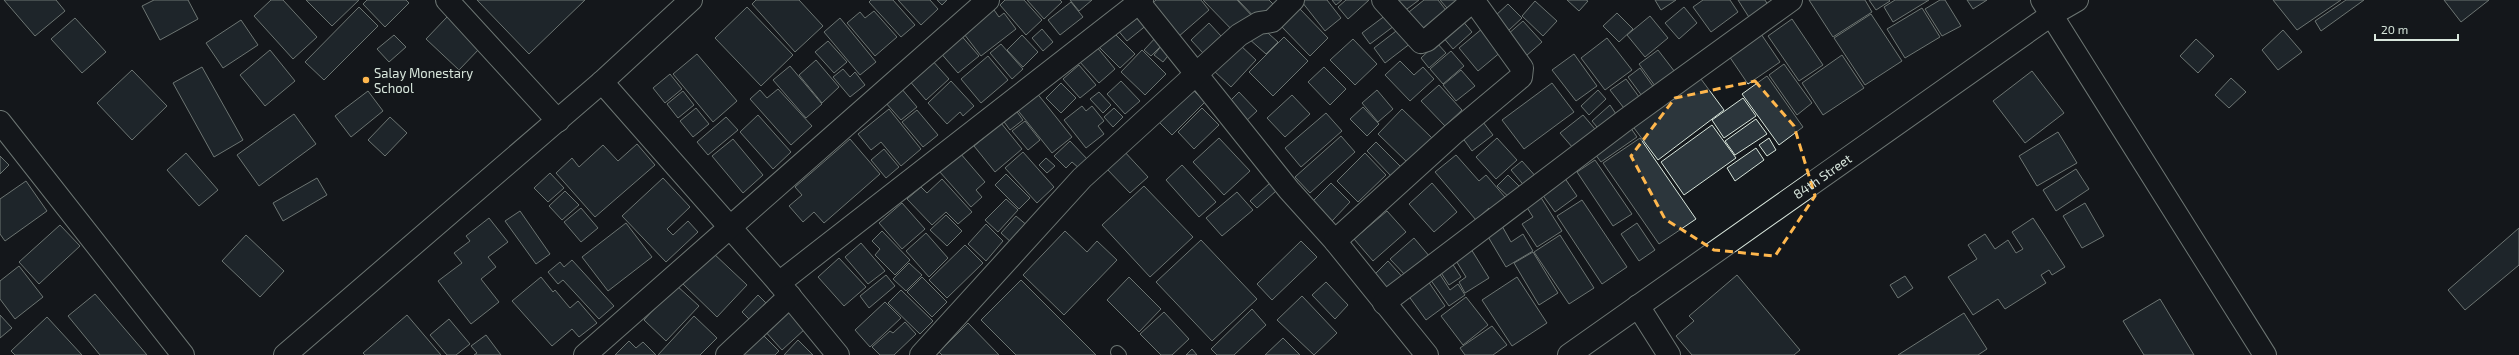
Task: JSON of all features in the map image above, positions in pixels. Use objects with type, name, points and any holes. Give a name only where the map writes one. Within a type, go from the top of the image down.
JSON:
[{"type":"street","points":[[447,0],[558,121]]},
{"type":"street","points":[[285,355],[558,121],[691,0]]},
{"type":"street","points":[[586,355],[731,229],[852,119],[988,0]]},
{"type":"street","points":[[921,355],[1082,178],[1196,76],[1206,63],[1239,35],[1259,23],[1272,21],[1293,0]]},
{"type":"street","points":[[1335,241],[1453,134],[1521,77],[1523,73],[1522,68],[1476,4],[1472,2],[1427,40],[1421,42],[1383,0]]},
{"type":"street","points":[[1384,303],[1624,121],[1791,0]]},
{"type":"street","name":"84th Street","points":[[1569,355],[2047,7],[2077,0]]},
{"type":"street","points":[[727,355],[785,290],[1139,1],[1196,76],[1289,190],[1335,241],[1427,355]]},
{"type":"street","points":[[2047,7],[2265,355]]},
{"type":"street","points":[[602,82],[785,290],[838,355]]},
{"type":"street","points":[[0,122],[183,355]]},
{"type":"street","points":[[1638,306],[1669,355]]},
{"type":"highlighted area","points":[[1755,81],[1794,126],[1815,196],[1775,256],[1714,250],[1665,219],[1631,156],[1675,98]]},
{"type":"building","points":[[4,0],[56,0],[65,11],[35,36]]},
{"type":"building","points":[[154,0],[188,0],[198,19],[160,40],[142,6]]},
{"type":"building","points":[[271,0],[283,0],[317,37],[293,59],[254,16]]},
{"type":"building","points":[[306,0],[359,0],[332,26]]},
{"type":"building","points":[[367,0],[406,0],[409,3],[385,27],[363,4]]},
{"type":"building","points":[[477,0],[585,0],[529,54]]},
{"type":"building","points":[[756,0],[799,0],[823,26],[795,52],[752,4]]},
{"type":"building","points":[[871,0],[893,0],[915,25],[901,37],[869,2]]},
{"type":"building","points":[[898,0],[930,0],[938,9],[921,25]]},
{"type":"building","points":[[937,0],[947,0],[942,5]]},
{"type":"building","points":[[1005,0],[1024,0],[1042,20],[1026,35],[1000,5]]},
{"type":"building","points":[[1027,0],[1060,0],[1062,2],[1044,19]]},
{"type":"building","points":[[1070,0],[1092,0],[1079,11]]},
{"type":"building","points":[[1156,0],[1201,0],[1209,10],[1178,37],[1150,5]]},
{"type":"building","points":[[1203,0],[1237,0],[1254,18],[1237,35]]},
{"type":"building","points":[[1238,0],[1269,0],[1277,8],[1261,24]]},
{"type":"building","points":[[1304,0],[1327,0],[1341,18],[1325,31],[1302,2]]},
{"type":"building","points":[[1332,0],[1342,0],[1336,5]]},
{"type":"building","points":[[1346,0],[1369,0],[1348,19],[1338,7]]},
{"type":"building","points":[[1394,0],[1419,0],[1403,12]]},
{"type":"building","points":[[1424,0],[1438,0],[1449,14],[1421,37],[1404,16]]},
{"type":"building","points":[[1440,0],[1471,0],[1453,15]]},
{"type":"building","points":[[1567,0],[1586,0],[1588,1],[1579,11]]},
{"type":"building","points":[[1655,0],[1676,0],[1661,10]]},
{"type":"building","points":[[1703,0],[1730,0],[1738,12],[1711,32],[1693,7]]},
{"type":"building","points":[[1738,0],[1765,0],[1771,10],[1752,22]]},
{"type":"building","points":[[1809,0],[1865,0],[1872,12],[1833,37]]},
{"type":"building","points":[[1869,0],[1889,0],[1890,1],[1876,10]]},
{"type":"building","points":[[1895,0],[1929,0],[1893,22],[1884,7]]},
{"type":"building","points":[[1940,0],[1945,0],[1961,26],[1942,36],[1925,9]]},
{"type":"building","points":[[1967,0],[1987,0],[1973,9]]},
{"type":"building","points":[[2273,0],[2341,0],[2297,30]]},
{"type":"building","points":[[2346,0],[2364,0],[2321,31],[2315,21]]},
{"type":"building","points":[[2444,0],[2489,0],[2461,22]]},
{"type":"building","points":[[1535,1],[1557,21],[1543,36],[1522,16]]},
{"type":"building","points":[[1071,2],[1083,17],[1060,35],[1048,20]]},
{"type":"building","points":[[1508,4],[1522,18],[1509,30],[1495,16]]},
{"type":"building","points":[[359,7],[378,26],[324,80],[305,62]]},
{"type":"building","points":[[747,7],[793,55],[761,86],[715,38]]},
{"type":"building","points":[[992,7],[999,17],[1004,13],[1016,29],[981,56],[961,30]]},
{"type":"building","points":[[1684,7],[1697,23],[1679,39],[1665,23]]},
{"type":"building","points":[[1299,8],[1328,38],[1310,56],[1281,26]]},
{"type":"building","points":[[1922,8],[1940,37],[1905,58],[1887,29]]},
{"type":"building","points":[[1137,10],[1148,24],[1127,41],[1116,28]]},
{"type":"building","points":[[874,11],[897,37],[875,56],[847,23],[860,12],[865,18]]},
{"type":"building","points":[[1390,12],[1398,23],[1370,44],[1362,33]]},
{"type":"building","points":[[1617,13],[1633,29],[1619,42],[1603,26]]},
{"type":"building","points":[[1871,14],[1902,61],[1865,85],[1834,38]]},
{"type":"building","points":[[1650,16],[1668,38],[1645,57],[1627,35]]},
{"type":"building","points":[[447,17],[480,48],[459,70],[426,39]]},
{"type":"building","points":[[75,18],[106,52],[82,73],[51,39]]},
{"type":"building","points":[[840,18],[876,62],[860,75],[824,32]]},
{"type":"building","points":[[1461,19],[1472,32],[1453,49],[1442,36]]},
{"type":"building","points":[[1792,19],[1823,65],[1799,81],[1768,36]]},
{"type":"building","points":[[241,20],[258,45],[223,68],[206,43]]},
{"type":"building","points":[[1523,21],[1542,42],[1526,56],[1507,35]]},
{"type":"building","points":[[1209,23],[1221,36],[1203,53],[1191,40]]},
{"type":"building","points":[[1260,26],[1278,42],[1266,54],[1248,38]]},
{"type":"building","points":[[1400,28],[1411,43],[1385,63],[1374,48]]},
{"type":"building","points":[[1483,28],[1502,51],[1478,71],[1459,48]]},
{"type":"building","points":[[1042,29],[1053,42],[1043,51],[1032,38]]},
{"type":"building","points":[[1111,30],[1135,54],[1120,68],[1096,44]]},
{"type":"building","points":[[2283,30],[2302,52],[2278,70],[2262,50]]},
{"type":"building","points":[[959,33],[979,56],[958,73],[939,51]]},
{"type":"building","points":[[1761,34],[1780,62],[1748,84],[1729,56]]},
{"type":"building","points":[[394,35],[406,47],[389,62],[377,49]]},
{"type":"building","points":[[1022,35],[1038,52],[1023,67],[1007,50]]},
{"type":"building","points":[[1158,35],[1165,42],[1151,56],[1144,50]]},
{"type":"building","points":[[1284,37],[1308,61],[1273,96],[1249,72]]},
{"type":"building","points":[[1607,38],[1632,70],[1605,90],[1581,58]]},
{"type":"building","points":[[1353,39],[1377,64],[1355,85],[1330,60]]},
{"type":"building","points":[[2196,39],[2214,56],[2198,73],[2180,56]]},
{"type":"building","points":[[828,41],[847,62],[834,73],[815,52]]},
{"type":"building","points":[[1437,43],[1446,53],[1429,68],[1421,58]]},
{"type":"building","points":[[1001,44],[1023,69],[1012,79],[990,53]]},
{"type":"building","points":[[1239,44],[1256,60],[1231,87],[1212,69]]},
{"type":"building","points":[[1162,45],[1171,52],[1163,62],[1154,55]]},
{"type":"building","points":[[1096,46],[1115,69],[1099,83],[1079,61]]},
{"type":"building","points":[[270,50],[295,81],[265,106],[240,75]]},
{"type":"building","points":[[1142,50],[1166,74],[1145,95],[1121,72]]},
{"type":"building","points":[[1658,50],[1678,76],[1658,90],[1639,64]]},
{"type":"building","points":[[1451,51],[1464,66],[1443,84],[1430,69]]},
{"type":"building","points":[[697,54],[737,101],[713,122],[673,74]]},
{"type":"building","points":[[1574,54],[1597,86],[1576,101],[1552,70]]},
{"type":"building","points":[[1842,55],[1864,88],[1823,115],[1802,83]]},
{"type":"building","points":[[988,56],[1008,80],[981,103],[961,79]]},
{"type":"building","points":[[931,59],[949,79],[926,100],[908,79]]},
{"type":"building","points":[[816,60],[839,87],[822,103],[799,75]]},
{"type":"building","points":[[1400,61],[1414,75],[1423,67],[1434,79],[1410,101],[1385,75]]},
{"type":"building","points":[[1784,64],[1812,103],[1797,115],[1769,75]]},
{"type":"building","points":[[1079,65],[1096,85],[1080,98],[1063,79]]},
{"type":"building","points":[[790,66],[822,104],[806,118],[773,80]]},
{"type":"building","points":[[202,67],[243,140],[214,157],[173,83]]},
{"type":"building","points":[[1324,67],[1346,89],[1330,105],[1308,82]]},
{"type":"building","points":[[1640,68],[1657,92],[1645,100],[1628,77]]},
{"type":"building","points":[[843,69],[850,77],[855,72],[865,85],[850,97],[833,77]]},
{"type":"building","points":[[132,70],[167,106],[132,140],[97,103]]},
{"type":"building","points":[[1461,70],[1475,86],[1456,101],[1443,85]]},
{"type":"building","points":[[2032,71],[2064,113],[2025,143],[1993,101]]},
{"type":"building","points":[[670,74],[682,89],[665,103],[653,88]]},
{"type":"building","points":[[1698,75],[1724,110],[1658,160],[1631,124]]},
{"type":"building","points":[[1767,76],[1803,127],[1779,145],[1742,94]]},
{"type":"building","points":[[2231,78],[2246,92],[2229,108],[2215,95]]},
{"type":"building","points":[[1626,79],[1642,101],[1627,112],[1610,90]]},
{"type":"building","points":[[951,81],[974,106],[963,116],[960,112],[947,124],[928,103]]},
{"type":"building","points":[[1121,81],[1140,101],[1125,114],[1107,94]]},
{"type":"building","points":[[1061,83],[1076,98],[1061,113],[1046,98]]},
{"type":"building","points":[[1552,83],[1574,112],[1524,149],[1502,120]]},
{"type":"building","points":[[1439,85],[1462,110],[1445,126],[1421,101]]},
{"type":"building","points":[[1189,86],[1205,102],[1172,135],[1156,119]]},
{"type":"building","points":[[901,88],[917,107],[901,120],[885,102]]},
{"type":"building","points":[[778,89],[812,126],[791,145],[750,99],[760,90],[767,98]]},
{"type":"building","points":[[1377,90],[1393,109],[1378,122],[1362,103]]},
{"type":"building","points":[[1598,90],[1606,99],[1589,115],[1581,106]]},
{"type":"building","points":[[368,91],[383,111],[351,137],[335,116]]},
{"type":"building","points":[[683,91],[694,105],[678,118],[667,104]]},
{"type":"building","points":[[1036,92],[1072,137],[1052,153],[1016,108]]},
{"type":"building","points":[[1099,92],[1111,105],[1103,113],[1090,99]]},
{"type":"building","points":[[1239,92],[1257,111],[1245,122],[1228,103]]},
{"type":"building","points":[[1292,95],[1310,114],[1285,137],[1267,118]]},
{"type":"building","points":[[1743,98],[1756,116],[1724,138],[1712,120]]},
{"type":"building","points":[[1610,105],[1620,120],[1601,132],[1592,121]]},
{"type":"building","points":[[1082,106],[1086,111],[1092,106],[1104,121],[1098,126],[1104,134],[1086,148],[1064,120]]},
{"type":"building","points":[[1363,107],[1379,124],[1367,136],[1350,119]]},
{"type":"building","points":[[696,108],[709,124],[693,137],[680,121]]},
{"type":"building","points":[[1114,108],[1123,117],[1113,127],[1104,117]]},
{"type":"building","points":[[1202,108],[1219,125],[1194,149],[1178,132]]},
{"type":"building","points":[[889,109],[921,149],[901,166],[881,142],[871,150],[858,134]]},
{"type":"building","points":[[1015,109],[1023,120],[1010,130],[1002,119]]},
{"type":"building","points":[[1402,109],[1432,138],[1408,163],[1378,134]]},
{"type":"building","points":[[917,110],[938,135],[923,147],[902,122]]},
{"type":"building","points":[[1326,113],[1342,131],[1301,167],[1285,148]]},
{"type":"building","points":[[294,114],[316,144],[259,186],[237,155]]},
{"type":"building","points":[[758,115],[791,152],[773,169],[740,132]]},
{"type":"building","points":[[1583,115],[1595,129],[1573,148],[1560,133]]},
{"type":"building","points":[[390,117],[407,133],[385,156],[368,140]]},
{"type":"building","points":[[726,117],[738,130],[708,155],[697,142]]},
{"type":"building","points":[[1756,119],[1767,134],[1735,155],[1725,141]]},
{"type":"building","points":[[1025,121],[1040,140],[1028,150],[1012,131]]},
{"type":"building","points":[[1483,122],[1493,135],[1472,151],[1462,137]]},
{"type":"building","points":[[1001,123],[1022,149],[995,172],[974,146]]},
{"type":"building","points":[[1628,124],[1637,137],[1601,162],[1592,150]]},
{"type":"building","points":[[1712,125],[1736,158],[1684,195],[1661,162]]},
{"type":"building","points":[[2058,132],[2077,163],[2037,186],[2019,156]]},
{"type":"building","points":[[1341,136],[1355,152],[1310,193],[1295,177]]},
{"type":"building","points":[[1219,138],[1250,171],[1224,195],[1193,162]]},
{"type":"building","points":[[1497,138],[1517,160],[1496,179],[1476,157]]},
{"type":"building","points":[[1640,138],[1696,219],[1659,244],[1603,163]]},
{"type":"building","points":[[1769,138],[1776,150],[1767,156],[1759,145]]},
{"type":"building","points":[[733,139],[763,175],[743,193],[712,156]]},
{"type":"building","points":[[850,139],[880,174],[824,223],[814,212],[803,222],[789,206],[802,195],[795,187]]},
{"type":"building","points":[[1070,141],[1089,161],[1080,169],[1072,162],[1066,168],[1054,156]]},
{"type":"building","points":[[1376,142],[1402,168],[1392,177],[1367,151]]},
{"type":"building","points":[[637,144],[655,165],[595,217],[556,173],[572,158],[579,167],[603,145],[618,161]]},
{"type":"building","points":[[1756,148],[1764,160],[1735,181],[1727,168]]},
{"type":"building","points":[[884,149],[899,167],[886,178],[871,160]]},
{"type":"building","points":[[1123,150],[1148,177],[1130,193],[1105,167]]},
{"type":"building","points":[[1023,152],[1054,187],[1037,203],[1005,168]]},
{"type":"building","points":[[186,153],[218,190],[199,206],[167,170]]},
{"type":"building","points":[[960,153],[985,182],[976,190],[982,197],[971,207],[939,171]]},
{"type":"building","points":[[1365,153],[1386,175],[1358,202],[1337,181]]},
{"type":"building","points":[[1456,155],[1479,181],[1486,175],[1511,204],[1496,216],[1489,208],[1476,220],[1435,172]]},
{"type":"building","points":[[0,156],[9,165],[0,174]]},
{"type":"building","points":[[1046,158],[1055,166],[1047,173],[1039,165]]},
{"type":"building","points":[[1595,160],[1632,214],[1613,226],[1577,172]]},
{"type":"building","points":[[1522,161],[1538,179],[1527,189],[1511,170]]},
{"type":"building","points":[[1182,165],[1216,202],[1199,217],[1166,180]]},
{"type":"building","points":[[2076,169],[2089,189],[2056,211],[2043,190]]},
{"type":"building","points":[[550,173],[564,188],[548,202],[534,188]]},
{"type":"building","points":[[1006,174],[1030,198],[1019,209],[995,185]]},
{"type":"building","points":[[1562,174],[1577,196],[1555,212],[1539,190]]},
{"type":"building","points":[[1508,175],[1524,191],[1514,202],[1497,186]]},
{"type":"building","points":[[317,178],[327,195],[283,221],[273,203]]},
{"type":"building","points":[[663,178],[690,207],[667,229],[673,235],[688,221],[698,232],[666,262],[622,216]]},
{"type":"building","points":[[942,179],[972,212],[958,224],[946,212],[932,225],[907,199],[921,187],[927,193]]},
{"type":"building","points":[[26,181],[47,211],[5,241],[0,234],[0,199]]},
{"type":"building","points":[[1270,183],[1276,191],[1257,208],[1250,201]]},
{"type":"building","points":[[1331,183],[1350,202],[1332,221],[1312,202]]},
{"type":"building","points":[[1432,183],[1457,212],[1434,232],[1409,204]]},
{"type":"building","points":[[1144,186],[1193,237],[1150,277],[1102,225]]},
{"type":"building","points":[[565,191],[579,205],[562,220],[549,206]]},
{"type":"building","points":[[1237,192],[1253,210],[1222,236],[1206,218]]},
{"type":"building","points":[[1540,196],[1562,231],[1537,247],[1522,224],[1533,217],[1526,206]]},
{"type":"building","points":[[1006,199],[1018,210],[998,232],[985,220]]},
{"type":"building","points":[[1582,200],[1627,267],[1602,284],[1557,216]]},
{"type":"building","points":[[902,203],[925,229],[902,249],[879,223]]},
{"type":"building","points":[[2085,203],[2104,236],[2082,248],[2063,216]]},
{"type":"building","points":[[581,208],[598,228],[581,242],[564,222]]},
{"type":"building","points":[[520,211],[550,254],[536,264],[505,221]]},
{"type":"building","points":[[1387,211],[1406,232],[1373,261],[1354,239]]},
{"type":"building","points":[[946,215],[962,231],[947,246],[930,230]]},
{"type":"building","points":[[1016,216],[1029,227],[1013,244],[1001,233]]},
{"type":"building","points":[[489,218],[508,242],[488,257],[496,267],[481,279],[499,302],[471,324],[438,281],[462,263],[454,253],[470,241],[466,236]]},
{"type":"building","points":[[2033,218],[2065,267],[2052,275],[2049,270],[2041,275],[2046,283],[2005,309],[1998,299],[1973,315],[1948,277],[1977,259],[1968,245],[1985,234],[1995,249],[2008,240],[2016,253],[2023,249],[2012,232]]},
{"type":"building","points":[[626,223],[652,257],[608,291],[582,257]]},
{"type":"building","points":[[1637,223],[1655,250],[1639,261],[1621,234]]},
{"type":"building","points":[[986,224],[1003,241],[986,261],[968,244]]},
{"type":"building","points":[[60,225],[80,246],[39,284],[19,262]]},
{"type":"building","points":[[1502,226],[1511,242],[1523,234],[1533,251],[1506,267],[1487,235]]},
{"type":"building","points":[[2519,228],[2519,265],[2465,310],[2448,290]]},
{"type":"building","points":[[882,231],[910,260],[895,275],[875,255],[880,249],[872,241]]},
{"type":"building","points":[[1065,231],[1087,252],[1097,241],[1117,260],[1064,315],[1023,275]]},
{"type":"building","points":[[926,233],[948,258],[929,277],[906,251]]},
{"type":"building","points":[[246,235],[284,271],[260,297],[222,261]]},
{"type":"building","points":[[1560,235],[1594,288],[1569,304],[1534,252]]},
{"type":"building","points":[[1414,238],[1430,257],[1407,277],[1390,259]]},
{"type":"building","points":[[1201,240],[1257,299],[1212,341],[1156,282]]},
{"type":"building","points":[[1301,241],[1317,257],[1272,300],[1257,284]]},
{"type":"building","points":[[861,243],[885,271],[868,284],[845,257]]},
{"type":"building","points":[[965,245],[983,263],[947,298],[929,280]]},
{"type":"building","points":[[1471,249],[1489,278],[1465,293],[1459,282],[1466,277],[1455,259]]},
{"type":"building","points":[[712,252],[747,285],[717,317],[682,283]]},
{"type":"building","points":[[1533,252],[1558,293],[1539,305],[1514,263]]},
{"type":"building","points":[[839,258],[866,287],[844,306],[818,277]]},
{"type":"building","points":[[572,260],[614,306],[599,319],[563,280],[558,284],[548,272],[560,262],[564,267]]},
{"type":"building","points":[[1450,260],[1461,277],[1449,285],[1438,268]]},
{"type":"building","points":[[1388,261],[1407,282],[1392,296],[1373,276]]},
{"type":"building","points":[[909,263],[922,275],[906,291],[893,279]]},
{"type":"building","points":[[19,266],[43,297],[15,319],[0,299],[0,281]]},
{"type":"building","points":[[1439,273],[1450,290],[1458,284],[1465,295],[1449,306],[1430,279]]},
{"type":"building","points":[[886,275],[895,286],[869,308],[860,296]]},
{"type":"building","points":[[1737,275],[1800,350],[1794,355],[1692,355],[1676,336],[1694,321],[1689,316]]},
{"type":"building","points":[[1905,276],[1913,288],[1898,298],[1890,285]]},
{"type":"building","points":[[541,277],[553,292],[555,290],[570,308],[578,301],[597,323],[579,337],[572,329],[552,346],[512,301]]},
{"type":"building","points":[[922,277],[947,302],[932,317],[907,292]]},
{"type":"building","points":[[1129,277],[1161,309],[1139,332],[1107,300]]},
{"type":"building","points":[[1517,277],[1547,323],[1512,346],[1482,300]]},
{"type":"building","points":[[1021,280],[1096,355],[1016,355],[981,320]]},
{"type":"building","points":[[1428,281],[1445,306],[1426,320],[1408,295]]},
{"type":"building","points":[[1326,282],[1348,305],[1335,319],[1312,295]]},
{"type":"building","points":[[676,285],[699,306],[666,341],[644,320]]},
{"type":"building","points":[[901,290],[933,321],[920,334],[888,303]]},
{"type":"building","points":[[95,294],[147,355],[100,355],[68,316]]},
{"type":"building","points":[[758,295],[769,306],[753,323],[742,312]]},
{"type":"building","points":[[1302,296],[1337,333],[1314,355],[1277,320]]},
{"type":"building","points":[[1466,297],[1488,325],[1463,345],[1441,316]]},
{"type":"building","points":[[2160,299],[2194,355],[2144,355],[2123,321]]},
{"type":"building","points":[[885,302],[901,318],[870,347],[855,330]]},
{"type":"building","points":[[786,309],[805,329],[782,350],[764,330]]},
{"type":"building","points":[[1252,309],[1266,325],[1234,355],[1217,355],[1211,349]]},
{"type":"building","points":[[1164,312],[1189,339],[1172,355],[1161,355],[1140,334]]},
{"type":"building","points":[[1964,313],[1987,349],[1978,355],[1898,355]]},
{"type":"building","points":[[0,315],[12,328],[0,338]]},
{"type":"building","points":[[407,315],[441,355],[365,355],[363,353]]},
{"type":"building","points":[[694,316],[717,338],[700,355],[658,355]]},
{"type":"building","points":[[47,317],[82,355],[15,355],[11,351]]},
{"type":"building","points":[[449,319],[470,344],[456,355],[447,355],[430,335]]},
{"type":"building","points":[[905,322],[916,334],[894,355],[880,355],[872,347],[890,331],[893,333]]},
{"type":"building","points":[[968,323],[999,355],[942,355],[939,352]]},
{"type":"building","points":[[1492,326],[1507,345],[1493,355],[1465,355],[1460,348]]},
{"type":"building","points":[[486,335],[501,355],[474,355],[477,353],[471,346]]},
{"type":"building","points":[[763,335],[779,351],[775,355],[743,355]]},
{"type":"building","points":[[1283,338],[1300,355],[1265,355]]},
{"type":"building","points":[[798,340],[813,355],[784,355]]},
{"type":"building","points":[[629,341],[636,348],[643,342],[656,355],[615,355]]},
{"type":"building","points":[[1192,349],[1197,355],[1186,355]]},
{"type":"place","name":"Salay Monestary School","points":[[366,80]]}]
